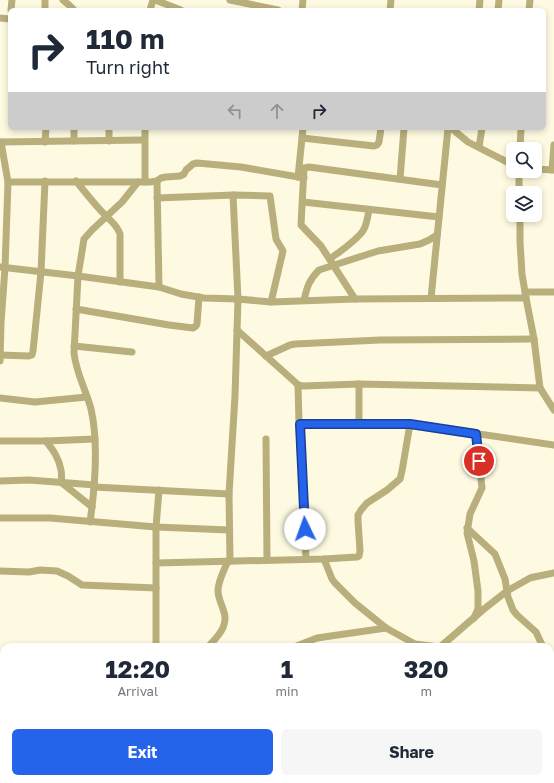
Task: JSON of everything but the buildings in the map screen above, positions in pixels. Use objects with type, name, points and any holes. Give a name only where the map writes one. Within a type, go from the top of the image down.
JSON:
[{"type":"street","points":[[63,0],[72,8]]},
{"type":"street","points":[[154,0],[176,8]]},
{"type":"street","points":[[230,0],[268,8]]},
{"type":"street","points":[[45,142],[46,130]]},
{"type":"street","points":[[74,130],[74,141]]},
{"type":"street","points":[[109,130],[109,141]]},
{"type":"street","points":[[90,522],[95,486],[95,439],[91,409],[75,363],[74,346],[78,276],[84,240],[92,230],[141,182],[145,130]]},
{"type":"street","points":[[303,130],[301,178],[303,202],[301,225],[321,246],[355,299]]},
{"type":"street","points":[[302,138],[374,146],[379,142],[381,130]]},
{"type":"street","points":[[400,179],[404,130]]},
{"type":"street","points":[[431,298],[448,130]]},
{"type":"street","points":[[453,130],[468,142],[506,161]]},
{"type":"street","points":[[479,147],[482,130]]},
{"type":"street","points":[[520,142],[521,130]]},
{"type":"street","points":[[0,361],[0,323],[8,182],[1,142],[144,140]]},
{"type":"street","points":[[542,169],[553,170],[554,145]]},
{"type":"street","points":[[8,182],[157,181],[161,178],[180,176],[184,174],[193,164],[197,163],[241,166],[301,178]]},
{"type":"street","points":[[301,178],[304,168],[306,167],[442,185]]},
{"type":"street","points":[[0,354],[32,355],[41,272],[45,181]]},
{"type":"street","points":[[76,181],[118,229],[120,234],[120,282]]},
{"type":"street","points":[[157,181],[159,287]]},
{"type":"street","points":[[157,198],[233,195],[270,196],[276,239],[283,251],[271,302]]},
{"type":"street","points":[[211,643],[221,632],[226,622],[218,591],[218,585],[229,561],[229,494],[236,396],[238,299],[233,195]]},
{"type":"street","points":[[303,202],[439,217]]},
{"type":"street","points":[[304,300],[307,287],[313,276],[319,270],[332,262],[361,233],[369,210]]},
{"type":"street","points":[[520,222],[522,268],[525,295],[534,339],[540,388],[554,410]]},
{"type":"street","points":[[332,262],[378,251],[420,244],[437,235]]},
{"type":"street","points":[[3,268],[159,287],[181,294],[199,297],[271,302],[525,295],[554,292]]},
{"type":"street","points":[[76,309],[169,326],[193,328],[197,324],[199,297]]},
{"type":"street","points":[[237,330],[298,385],[303,386],[359,384],[540,388]]},
{"type":"street","points":[[266,356],[295,344],[380,340],[534,339]]},
{"type":"street","points":[[74,346],[132,352]]},
{"type":"street","points":[[359,384],[359,424]]},
{"type":"street","points":[[298,385],[306,559]]},
{"type":"street","points":[[0,398],[35,402],[87,397]]},
{"type":"street","points":[[300,424],[410,424],[554,445]]},
{"type":"street","points":[[156,563],[355,558],[359,556],[358,515],[367,503],[387,490],[400,479],[410,424]]},
{"type":"street","points":[[474,618],[478,609],[478,591],[474,561],[467,536],[467,528],[470,514],[482,488],[476,434]]},
{"type":"street","points":[[0,441],[95,439]]},
{"type":"street","points":[[266,439],[266,560]]},
{"type":"street","points":[[46,441],[59,462],[62,470],[62,483]]},
{"type":"street","points":[[0,480],[30,480],[95,486],[229,494]]},
{"type":"street","points":[[62,483],[92,507]]},
{"type":"street","points":[[156,643],[156,527],[159,490]]},
{"type":"street","points":[[0,518],[38,518],[156,527],[229,530]]},
{"type":"street","points":[[467,528],[495,554],[505,579],[508,597],[513,610],[517,616],[536,632],[541,643]]},
{"type":"street","points":[[324,559],[332,579],[355,603],[386,628],[413,643]]},
{"type":"street","points":[[0,571],[57,571],[82,585],[156,588]]},
{"type":"street","points":[[441,643],[507,591],[534,576],[554,573]]},
{"type":"street","points":[[304,643],[317,638],[386,628]]},
{"type":"route","points":[[305,529],[300,424],[410,424],[476,434],[479,461]]}]
